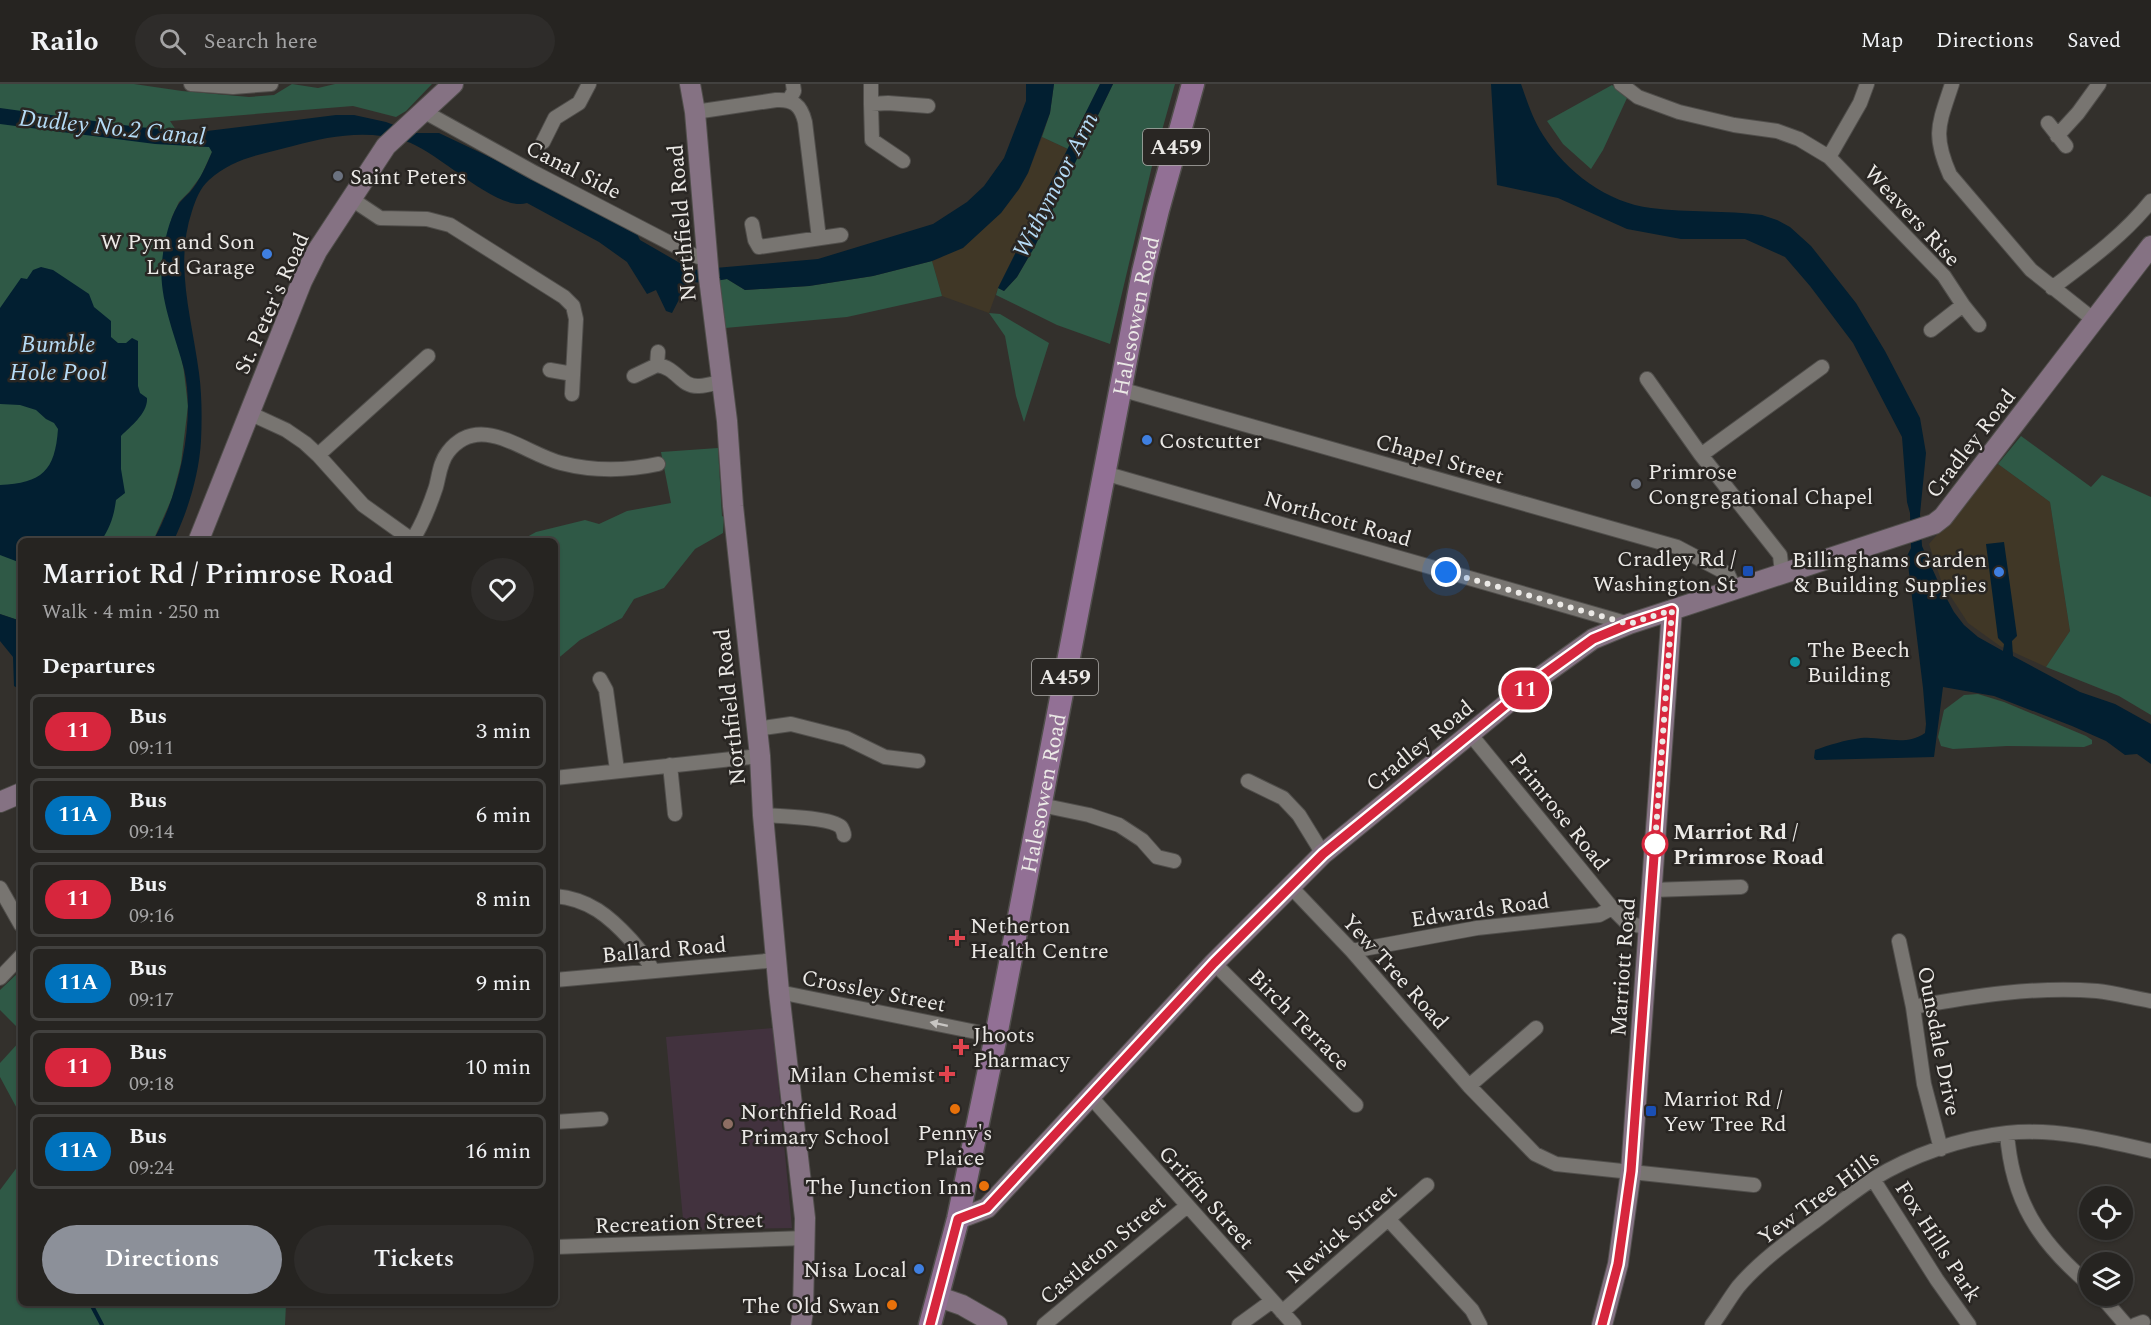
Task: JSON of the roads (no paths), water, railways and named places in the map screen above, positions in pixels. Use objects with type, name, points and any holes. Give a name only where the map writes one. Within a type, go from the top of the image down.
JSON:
[{"type":"main road","name":"Halesowen Road","points":[[930,1325],[958,1219],[996,1036],[1143,272],[1193,84]]},
{"type":"street","points":[[191,84],[233,87],[271,84]]},
{"type":"street","name":"St. Peter's Road","points":[[200,538],[316,251],[386,146],[453,84]]},
{"type":"street","points":[[543,142],[555,118],[579,103],[589,84]]},
{"type":"street","name":"Northfield Road","points":[[690,84],[695,112],[708,260],[723,381],[733,506],[760,756],[779,992],[805,1218],[801,1325]]},
{"type":"street","points":[[789,100],[794,90],[793,84]]},
{"type":"street","points":[[871,84],[873,140],[903,161]]},
{"type":"street","name":"Weavers Rise","points":[[1621,84],[1638,98],[1678,112],[1734,125],[1778,131],[1799,139],[1828,157],[1944,276],[1979,325]]},
{"type":"street","points":[[1828,157],[1860,103],[1867,84]]},
{"type":"street","points":[[1952,84],[1940,122],[1938,138],[1942,158],[1950,175],[2031,270],[2094,320]]},
{"type":"street","points":[[2048,123],[2062,141],[2078,113],[2099,84]]},
{"type":"street","points":[[695,112],[777,100],[789,100],[798,106],[805,122],[819,238]]},
{"type":"street","points":[[871,104],[928,106]]},
{"type":"street","name":"Canal Side","points":[[418,116],[535,173],[693,255],[708,260]]},
{"type":"street","points":[[350,198],[380,218],[427,219],[450,225],[564,297],[573,306],[576,319],[572,394]]},
{"type":"street","points":[[2052,288],[2106,248],[2133,223],[2151,201]]},
{"type":"street","points":[[752,224],[759,247],[841,235]]},
{"type":"street","name":"Cradley Road","points":[[958,1219],[987,1208],[1214,963],[1323,854],[1536,680],[1593,639],[1629,624],[1929,526],[1943,517],[2151,246]]},
{"type":"street","points":[[1931,330],[1963,305]]},
{"type":"street","points":[[318,455],[428,356]]},
{"type":"street","points":[[634,376],[658,358],[682,381],[697,386],[723,381]]},
{"type":"street","points":[[1701,455],[1822,367]]},
{"type":"street","points":[[550,370],[573,374]]},
{"type":"street","points":[[1647,380],[1701,455],[1780,555],[1782,573]]},
{"type":"street","name":"Chapel Street","points":[[1120,389],[1677,547],[1728,574],[1735,590]]},
{"type":"street","points":[[249,413],[286,430],[318,455],[363,505],[407,538]]},
{"type":"street","points":[[412,538],[435,489],[444,458],[455,445],[466,438],[493,435],[559,462],[587,468],[630,468],[657,464]]},
{"type":"street","name":"Northcott Road","points":[[1104,473],[1629,624]]},
{"type":"street","name":"Marriott Road","points":[[1602,1325],[1618,1264],[1631,1171],[1672,610]]},
{"type":"street","points":[[600,680],[606,690],[618,770]]},
{"type":"street","points":[[756,729],[791,724],[846,738],[885,757],[918,761]]},
{"type":"street","name":"Primrose Road","points":[[1471,735],[1612,908],[1627,923],[1648,928]]},
{"type":"street","points":[[558,778],[760,756]]},
{"type":"street","points":[[670,765],[675,814]]},
{"type":"street","points":[[1248,781],[1283,798],[1299,815],[1323,854]]},
{"type":"street","points":[[0,802],[18,796]]},
{"type":"street","points":[[1041,805],[1089,815],[1119,825],[1142,840],[1157,856],[1174,861]]},
{"type":"street","points":[[763,815],[835,823],[842,827],[844,835]]},
{"type":"street","name":"Yew Tree Road","points":[[1290,886],[1352,951],[1469,1086],[1535,1154],[1556,1164],[1754,1185]]},
{"type":"street","points":[[1652,890],[1741,887]]},
{"type":"street","points":[[0,888],[18,921]]},
{"type":"street","points":[[558,897],[590,904],[602,911],[639,949],[653,971]]},
{"type":"street","name":"Edwards Road","points":[[1352,951],[1477,928],[1599,915],[1612,908]]},
{"type":"street","name":"Ounsdale Drive","points":[[1899,941],[1913,1007],[1924,1084],[1941,1149]]},
{"type":"street","points":[[0,978],[18,959]]},
{"type":"street","name":"Ballard Road","points":[[558,980],[777,960]]},
{"type":"street","name":"Birch Terrace","points":[[1214,963],[1356,1105]]},
{"type":"street","points":[[1913,1007],[2006,992],[2055,990],[2097,991],[2151,1001]]},
{"type":"street","name":"Crossley Street","points":[[779,992],[996,1036]]},
{"type":"street","points":[[1469,1086],[1536,1028]]},
{"type":"street","name":"Griffin Street","points":[[1090,1096],[1294,1325]]},
{"type":"street","points":[[558,1122],[601,1119]]},
{"type":"street","name":"Yew Tree Hills","points":[[1712,1325],[1738,1288],[1757,1268],[1800,1232],[1873,1179],[1906,1161],[1973,1140],[2007,1133],[2051,1132],[2111,1141],[2151,1151]]},
{"type":"street","points":[[2007,1133],[2014,1183],[2034,1224],[2052,1250],[2079,1275]]},
{"type":"street","name":"Fox Hills Park","points":[[1873,1179],[1937,1281],[1969,1325]]},
{"type":"street","name":"Newick Street","points":[[1282,1312],[1427,1185]]},
{"type":"street","name":"Castleton Street","points":[[1044,1325],[1187,1206]]},
{"type":"street","points":[[1389,1220],[1472,1310],[1480,1325]]},
{"type":"street","name":"Recreation Street","points":[[558,1247],[805,1238]]},
{"type":"street","points":[[939,1297],[962,1305],[997,1325]]},
{"type":"street","points":[[1239,1325],[1272,1301]]},
{"type":"street","points":[[2110,1306],[2126,1325]]},
{"type":"water","name":"Dudley No.2 Canal","points":[[1026,84],[1054,84],[1050,113],[1028,173],[1001,213],[963,248],[932,261],[873,276],[809,286],[745,290],[727,279],[704,283],[693,282],[684,290],[672,313],[666,311],[656,290],[647,294],[627,262],[599,242],[527,203],[514,204],[500,199],[405,141],[377,135],[334,137],[260,154],[228,167],[209,180],[201,190],[187,231],[184,271],[200,381],[201,441],[192,493],[175,538],[154,538],[177,480],[183,457],[188,411],[184,369],[162,289],[162,262],[172,218],[179,203],[197,183],[212,152],[209,147],[155,144],[0,124],[0,108],[138,127],[199,132],[336,115],[354,115],[386,122],[415,133],[439,133],[574,197],[636,232],[640,240],[692,270],[818,259],[933,224],[967,202],[984,186],[1004,158],[1026,101]]},
{"type":"water","name":"Withymoor Arm","points":[[1100,84],[1113,84],[1035,246],[1017,277],[1004,291],[998,288]]},
{"type":"water","points":[[1491,84],[1521,84],[1536,123],[1552,149],[1590,184],[1619,200],[1651,208],[1762,215],[1790,227],[1811,246],[1856,303],[1885,351],[1920,418],[1926,453],[1920,514],[1922,546],[1954,612],[1978,637],[2003,651],[2004,644],[1998,638],[1986,544],[2004,542],[2017,636],[2012,641],[2013,656],[2080,692],[2115,704],[2151,724],[2151,764],[2137,754],[2125,755],[2106,741],[1994,696],[1943,687],[1934,757],[1816,760],[1814,758],[1815,750],[1849,740],[1869,738],[1902,740],[1925,733],[1923,688],[1907,556],[1911,548],[1910,513],[1907,502],[1902,437],[1853,343],[1785,257],[1745,239],[1681,239],[1627,229],[1558,198],[1497,185]]},
{"type":"water","name":"Bumble Hole Pool","points":[[41,267],[53,270],[89,294],[94,307],[111,321],[111,337],[118,343],[126,343],[132,338],[138,341],[138,386],[140,393],[147,398],[147,404],[134,424],[121,436],[121,469],[125,493],[116,500],[111,522],[103,538],[18,538],[18,562],[0,555],[0,485],[26,481],[44,472],[54,455],[58,429],[54,423],[36,410],[20,405],[0,404],[0,308],[21,278],[27,279],[33,270]]},
{"type":"water","points":[[0,614],[18,620],[18,688],[14,686],[13,657],[0,641]]},
{"type":"waterway","points":[[92,1306],[102,1325]]},
{"type":"place","name":"Saint Peters","points":[[338,176]]},
{"type":"place","name":"W Pym and Son Ltd Garage","points":[[267,254]]},
{"type":"place","name":"Costcutter","points":[[1147,440]]},
{"type":"place","name":"Primrose Congregational Chapel","points":[[1636,484]]},
{"type":"place","name":"Cradley Rd / Washington St","points":[[1748,571]]},
{"type":"place","name":"Billinghams Garden & Building Supplies","points":[[1999,572]]},
{"type":"place","name":"The Beech Building","points":[[1795,662]]},
{"type":"place","name":"Marriot Rd / Primrose Road","points":[[1655,844]]},
{"type":"place","name":"Netherton Health Centre","points":[[957,938]]},
{"type":"place","name":"Jhoots Pharmacy","points":[[961,1047]]},
{"type":"place","name":"Milan Chemist","points":[[947,1074]]},
{"type":"place","name":"Penny's Plaice","points":[[955,1109]]},
{"type":"place","name":"Marriot Rd / Yew Tree Rd","points":[[1651,1111]]},
{"type":"place","name":"Northfield Road Primary School","points":[[728,1124]]},
{"type":"place","name":"The Junction Inn","points":[[984,1186]]},
{"type":"place","name":"Nisa Local","points":[[919,1269]]},
{"type":"place","name":"The Old Swan","points":[[892,1305]]}]
